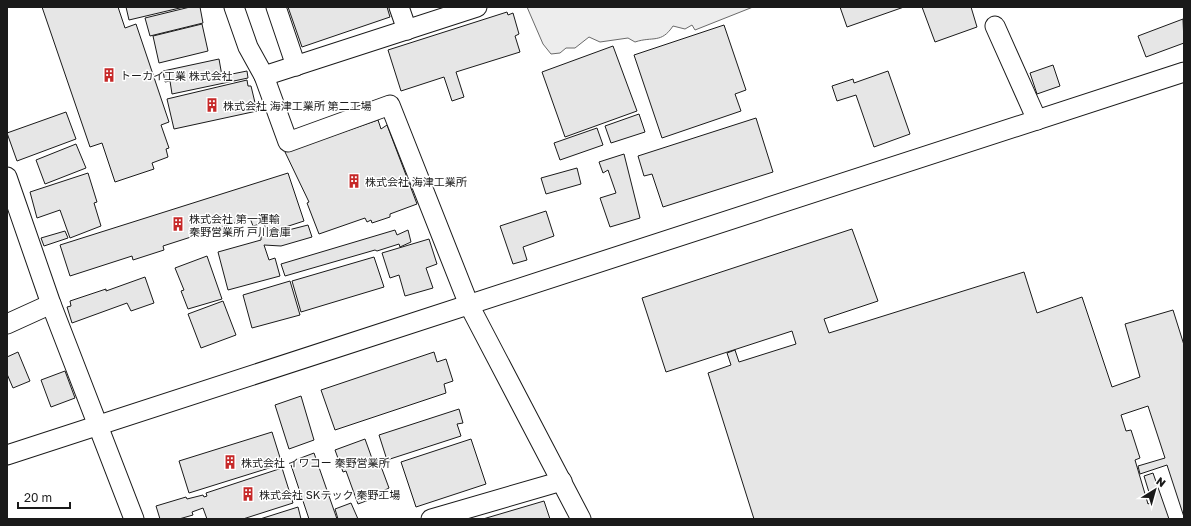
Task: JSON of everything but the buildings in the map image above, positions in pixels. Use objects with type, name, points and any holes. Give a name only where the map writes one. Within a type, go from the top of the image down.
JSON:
[{"type":"street","points":[[234,7],[248,46],[264,76],[288,142],[390,106],[469,305],[581,519]]},
{"type":"street","points":[[276,7],[296,66]]},
{"type":"street","points":[[399,7],[407,30]]},
{"type":"street","points":[[264,76],[477,7]]},
{"type":"street","points":[[995,26],[1037,120]]},
{"type":"street","points":[[7,455],[1184,72]]},
{"type":"street","points":[[7,177],[51,304],[134,519]]},
{"type":"street","points":[[7,324],[51,304]]},
{"type":"street","points":[[431,519],[562,482]]},
{"type":"shaded area","points":[[527,7],[753,7],[695,30],[692,25],[685,29],[673,26],[665,35],[635,42],[628,38],[600,42],[589,37],[575,48],[566,48],[560,53],[551,54],[543,44]]},
{"type":"place","name":"トーカイ工業 株式会社","points":[[109,75]]},
{"type":"place","name":"株式会社 海津工業所 第二工場","points":[[212,105]]},
{"type":"place","name":"株式会社 海津工業所","points":[[354,181]]},
{"type":"place","name":"株式会社 第一運輸 秦野営業所 戸川倉庫","points":[[178,224]]},
{"type":"place","name":"株式会社 イワコー 秦野営業所","points":[[230,462]]},
{"type":"place","name":"株式会社 SKテック 秦野工場","points":[[248,494]]}]
